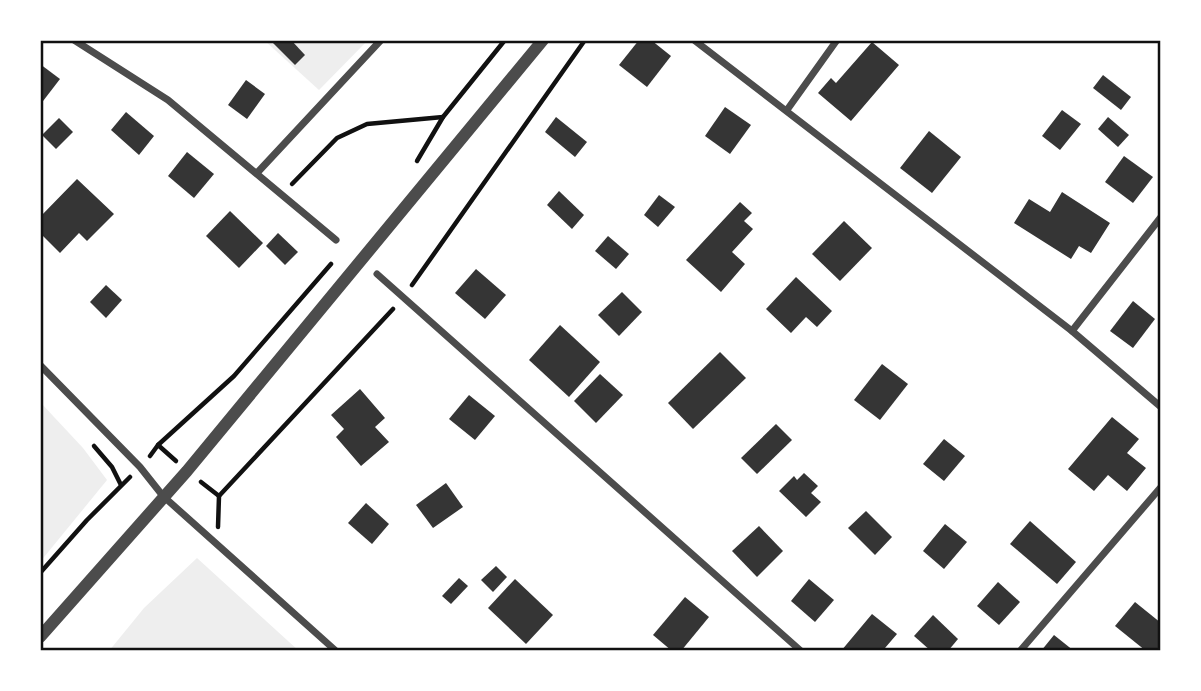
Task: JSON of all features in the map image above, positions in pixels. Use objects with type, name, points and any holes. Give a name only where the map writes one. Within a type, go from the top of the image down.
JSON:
[{"type":"street","points":[[74,40],[168,100],[337,240]]},
{"type":"street","points":[[257,173],[381,40]]},
{"type":"street","points":[[40,637],[187,471],[543,40]]},
{"type":"street","points":[[694,40],[1072,331],[1161,407]]},
{"type":"street","points":[[787,110],[837,40]]},
{"type":"street","points":[[1072,331],[1161,217]]},
{"type":"street","points":[[377,274],[801,651]]},
{"type":"street","points":[[40,365],[140,467],[163,496],[336,651]]},
{"type":"street","points":[[1020,651],[1161,487]]},
{"type":"path","points":[[412,169],[443,117],[505,40]]},
{"type":"path","points":[[281,194],[337,138],[367,124],[443,117]]},
{"type":"path","points":[[40,573],[158,445],[233,376],[338,257]]},
{"type":"path","points":[[217,544],[219,496]]},
{"type":"shaded area","points":[[264,40],[368,40],[319,90]]},
{"type":"shaded area","points":[[40,402],[83,448],[107,480],[40,562]]},
{"type":"shaded area","points":[[197,558],[299,651],[109,651],[144,608]]},
{"type":"building","points":[[270,40],[291,40],[305,55],[295,65]]},
{"type":"building","points":[[639,40],[651,40],[671,56],[647,87],[619,65]]},
{"type":"building","points":[[872,42],[899,65],[851,121],[818,93],[831,78],[836,83]]},
{"type":"building","points":[[40,64],[60,79],[40,105]]},
{"type":"building","points":[[1103,75],[1131,97],[1121,110],[1093,88]]},
{"type":"building","points":[[246,80],[265,94],[247,119],[228,105]]},
{"type":"building","points":[[725,107],[751,125],[730,154],[705,136]]},
{"type":"building","points":[[1062,110],[1081,124],[1060,150],[1042,136]]},
{"type":"building","points":[[126,112],[154,136],[139,155],[111,130]]},
{"type":"building","points":[[556,117],[587,142],[575,157],[545,132]]},
{"type":"building","points":[[1108,117],[1129,135],[1118,147],[1098,129]]},
{"type":"building","points":[[59,118],[73,132],[56,149],[42,135]]},
{"type":"building","points":[[929,131],[961,157],[932,193],[900,168]]},
{"type":"building","points":[[187,152],[214,174],[194,198],[168,176]]},
{"type":"building","points":[[1124,156],[1153,177],[1133,203],[1105,182]]},
{"type":"building","points":[[77,179],[114,214],[87,241],[79,233],[60,253],[40,233],[40,217]]},
{"type":"building","points":[[559,191],[584,215],[572,229],[547,205]]},
{"type":"building","points":[[1062,192],[1110,223],[1091,253],[1079,246],[1071,259],[1014,223],[1029,199],[1050,212]]},
{"type":"building","points":[[659,195],[675,207],[658,227],[644,215]]},
{"type":"building","points":[[740,202],[752,213],[744,221],[753,229],[732,252],[745,264],[721,292],[686,260]]},
{"type":"building","points":[[230,211],[263,243],[239,268],[206,236]]},
{"type":"building","points":[[844,221],[872,248],[840,281],[812,254]]},
{"type":"building","points":[[278,233],[298,252],[285,265],[266,246]]},
{"type":"building","points":[[608,236],[629,254],[616,269],[595,251]]},
{"type":"building","points":[[476,269],[506,295],[485,319],[455,293]]},
{"type":"building","points":[[796,277],[832,311],[817,327],[806,317],[791,333],[766,309]]},
{"type":"building","points":[[106,285],[122,300],[106,318],[90,302]]},
{"type":"building","points":[[622,292],[642,312],[619,336],[598,315]]},
{"type":"building","points":[[1133,301],[1155,319],[1133,348],[1110,331]]},
{"type":"building","points":[[560,325],[600,362],[569,397],[529,360]]},
{"type":"building","points":[[720,352],[746,378],[693,429],[668,403]]},
{"type":"building","points":[[882,364],[908,384],[880,420],[854,400]]},
{"type":"building","points":[[600,374],[623,395],[596,423],[574,401]]},
{"type":"building","points":[[360,389],[385,418],[375,427],[389,442],[361,466],[336,437],[344,429],[331,415]]},
{"type":"building","points":[[469,395],[495,416],[475,440],[449,419]]},
{"type":"building","points":[[1112,417],[1139,439],[1127,453],[1146,468],[1127,491],[1108,475],[1094,491],[1068,469]]},
{"type":"building","points":[[776,424],[792,440],[757,474],[741,458]]},
{"type":"building","points":[[944,439],[965,456],[944,481],[923,464]]},
{"type":"building","points":[[804,473],[818,486],[811,493],[821,502],[806,517],[779,491],[794,476],[797,480]]},
{"type":"building","points":[[446,483],[463,507],[433,528],[416,505]]},
{"type":"building","points":[[366,503],[389,524],[372,544],[348,523]]},
{"type":"building","points":[[866,511],[892,537],[875,555],[848,528]]},
{"type":"building","points":[[1030,521],[1076,562],[1057,584],[1010,544]]},
{"type":"building","points":[[945,524],[967,542],[944,569],[923,551]]},
{"type":"building","points":[[759,526],[783,551],[757,577],[732,551]]},
{"type":"building","points":[[496,566],[507,577],[493,592],[481,580]]},
{"type":"building","points":[[459,578],[468,586],[451,604],[442,596]]},
{"type":"building","points":[[515,579],[553,615],[526,644],[488,608]]},
{"type":"building","points":[[809,579],[834,600],[815,622],[791,601]]},
{"type":"building","points":[[998,582],[1020,602],[999,625],[977,606]]},
{"type":"building","points":[[685,597],[709,617],[681,651],[672,651],[653,635]]},
{"type":"building","points":[[1135,602],[1161,623],[1161,651],[1146,651],[1115,626]]},
{"type":"building","points":[[872,614],[897,634],[885,648],[889,651],[841,651]]},
{"type":"building","points":[[933,615],[958,639],[948,651],[931,651],[914,636]]},
{"type":"building","points":[[1054,635],[1074,651],[1041,651]]}]
